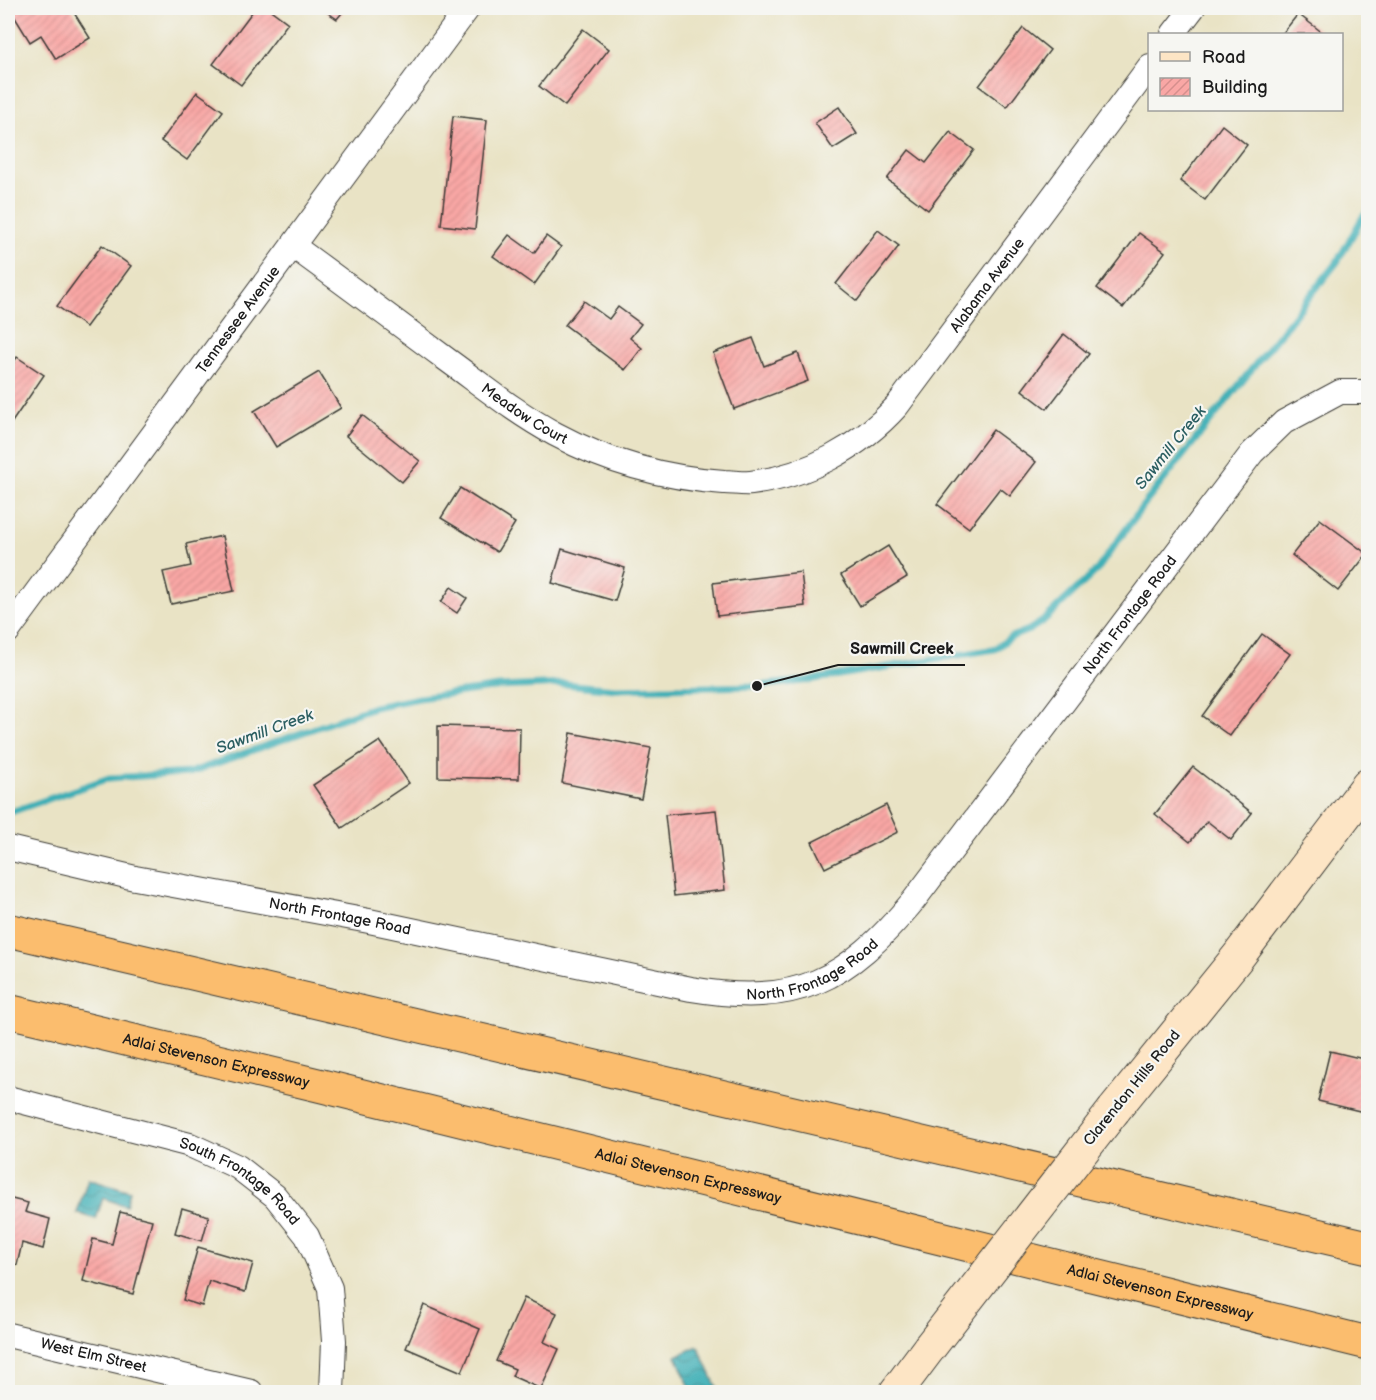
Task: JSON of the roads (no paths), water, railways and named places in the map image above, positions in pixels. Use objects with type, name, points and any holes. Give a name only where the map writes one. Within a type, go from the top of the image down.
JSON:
[{"type":"highway","points":[[8,930],[1368,1248]]},
{"type":"highway","name":"Adlai Stevenson Expressway","points":[[8,1011],[1368,1343]]},
{"type":"street","name":"Tennessee Avenue","points":[[8,631],[468,8]]},
{"type":"street","points":[[1174,33],[1193,8]]},
{"type":"street","name":"Alabama Avenue","points":[[796,472],[830,459],[884,421],[1148,67]]},
{"type":"street","name":"Meadow Court","points":[[293,246],[506,403],[556,435],[596,453],[640,468],[702,480],[750,483],[796,472]]},
{"type":"street","name":"North Frontage Road","points":[[8,848],[135,878],[369,921],[691,989],[721,994],[751,995],[786,992],[816,983],[841,970],[868,950],[888,931],[914,900],[1252,453],[1284,422],[1340,392],[1368,392]]},
{"type":"street","name":"Clarendon Hills Road","points":[[896,1392],[1114,1110],[1237,958],[1368,785]]},
{"type":"street","name":"South Frontage Road","points":[[8,1098],[190,1144],[238,1167],[275,1196],[307,1236],[330,1288],[334,1341],[332,1392]]},
{"type":"street","name":"West Elm Street","points":[[8,1335],[251,1392]]},
{"type":"water","points":[[88,1178],[130,1191],[126,1206],[103,1198],[96,1219],[77,1213]]},
{"type":"water","points":[[698,1346],[718,1390],[713,1392],[692,1392],[676,1356]]},
{"type":"waterway","name":"Sawmill Creek","points":[[8,813],[109,778],[189,773],[374,707],[419,698],[499,687],[565,684],[615,689],[757,686],[803,681],[995,649],[1011,637],[1043,621],[1097,570],[1142,507],[1337,262],[1368,212]]},
{"type":"place","name":"Sawmill Creek","points":[[757,686]]}]
